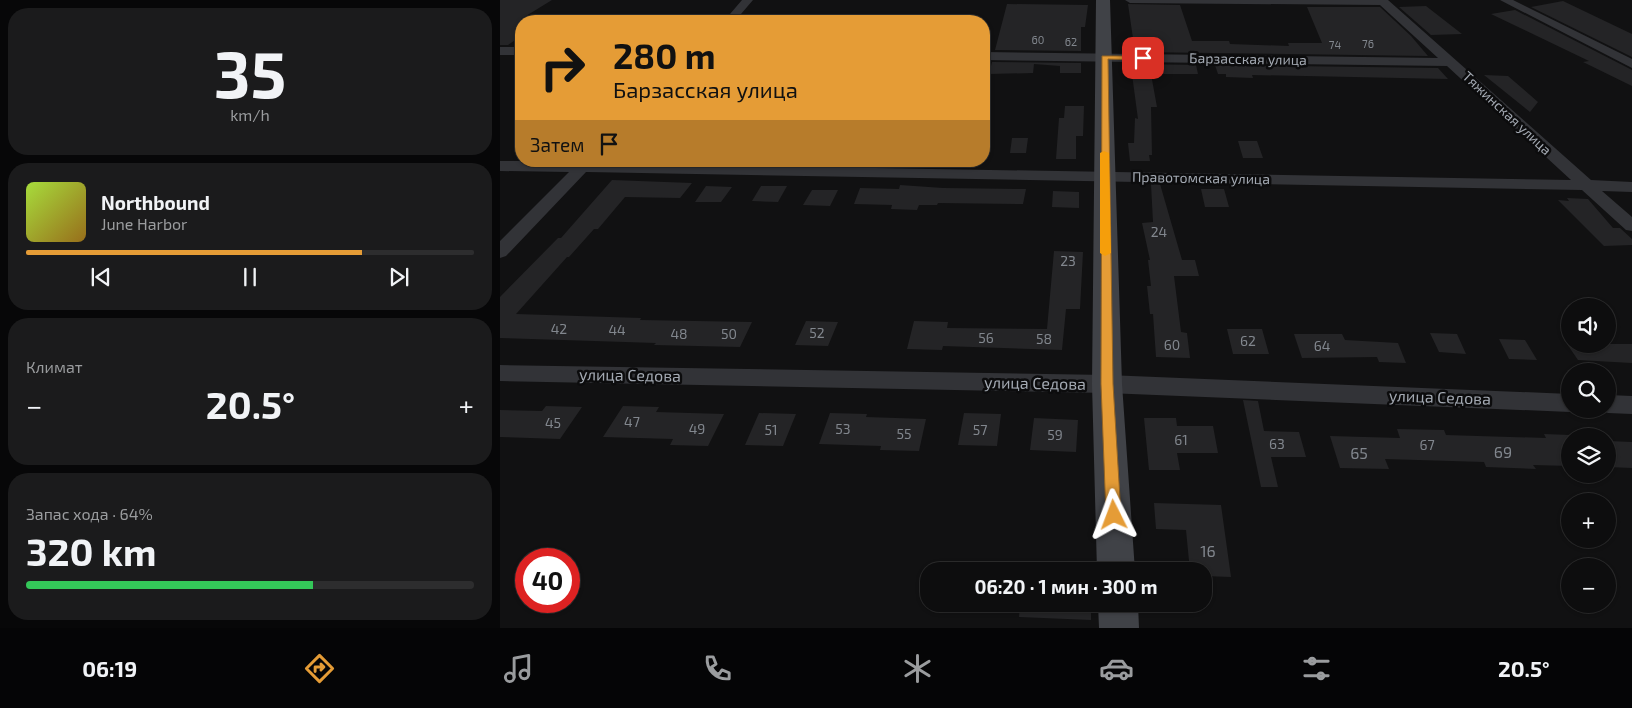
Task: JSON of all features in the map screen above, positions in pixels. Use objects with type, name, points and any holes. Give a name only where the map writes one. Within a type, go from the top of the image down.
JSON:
[{"type":"street","points":[[734,15],[748,0]]},
{"type":"street","points":[[1103,0],[1107,384],[1116,562]]},
{"type":"street","points":[[1130,0],[1382,1]]},
{"type":"street","points":[[1505,0],[1632,64]]},
{"type":"street","name":"Тяжинская улица","points":[[1382,1],[1632,226]]},
{"type":"street","points":[[500,51],[515,52]]},
{"type":"street","name":"Барзасская улица","points":[[990,56],[1452,62]]},
{"type":"street","name":"Правотомская улица","points":[[500,166],[515,166]]},
{"type":"street","points":[[500,252],[581,167]]},
{"type":"street","name":"Правотомская улица","points":[[714,167],[1585,184],[1632,187]]},
{"type":"street","name":"улица Седова","points":[[500,373],[1107,384],[1561,402]]},
{"type":"street","points":[[1616,404],[1632,405]]},
{"type":"street","points":[[1118,612],[1119,628]]},
{"type":"building","points":[[500,0],[552,0],[528,15],[515,15],[515,40],[508,45],[500,45]]},
{"type":"building","points":[[1563,1],[1632,34],[1632,57],[1531,7]]},
{"type":"building","points":[[1007,4],[1088,5],[1085,27],[1081,27],[1081,51],[995,50]]},
{"type":"building","points":[[1128,4],[1180,5],[1192,41],[1229,41],[1230,44],[1289,46],[1288,43],[1322,43],[1307,7],[1380,7],[1411,36],[1428,56],[1135,52]]},
{"type":"building","points":[[1426,6],[1462,34],[1431,35],[1399,7]]},
{"type":"building","points":[[1515,10],[1632,70],[1632,86],[1583,62],[1589,61],[1491,14]]},
{"type":"building","points":[[992,62],[1081,63],[1081,73],[1060,73],[1060,66],[1034,64],[1033,73],[990,74]]},
{"type":"building","points":[[1137,64],[1196,65],[1198,74],[1151,74],[1157,107],[1151,107],[1152,155],[1149,155],[1150,161],[1130,161],[1128,143],[1134,143],[1135,118],[1138,119],[1131,67],[1138,67]]},
{"type":"building","points":[[1215,65],[1438,68],[1448,79],[1252,75],[1253,78],[1226,77],[1226,74],[1218,74]]},
{"type":"building","points":[[1484,75],[1508,76],[1538,102],[1530,112]]},
{"type":"building","points":[[1065,106],[1084,106],[1083,136],[1076,136],[1076,159],[1056,159],[1059,118],[1064,118]]},
{"type":"building","points":[[1012,138],[1028,138],[1026,153],[1010,153]]},
{"type":"building","points":[[1238,141],[1257,141],[1263,158],[1243,158]]},
{"type":"building","points":[[612,180],[692,183],[680,198],[625,197],[598,229],[594,229],[516,314],[641,318],[640,320],[752,322],[740,347],[500,338],[500,297],[558,238],[561,238]]},
{"type":"building","points":[[1151,184],[1160,184],[1182,260],[1195,260],[1199,276],[1174,276],[1181,332],[1187,333],[1190,358],[1156,357],[1153,314],[1150,314],[1147,286],[1151,286],[1148,260],[1150,260],[1142,223],[1153,222]]},
{"type":"building","points":[[900,185],[943,188],[1026,189],[1023,204],[938,203],[937,205],[919,205],[917,210],[891,209],[892,205],[854,204],[860,188],[899,189]]},
{"type":"building","points":[[706,186],[732,187],[721,202],[695,202]]},
{"type":"building","points":[[761,186],[787,186],[778,202],[752,201]]},
{"type":"building","points":[[1201,189],[1224,189],[1229,207],[1205,207]]},
{"type":"building","points":[[812,190],[838,190],[830,206],[803,205]]},
{"type":"building","points":[[1053,191],[1079,192],[1079,208],[1052,207]]},
{"type":"building","points":[[1567,198],[1588,199],[1613,228],[1620,228],[1632,239],[1632,245],[1604,246],[1558,200],[1569,201]]},
{"type":"building","points":[[1054,251],[1083,252],[1080,309],[1066,309],[1062,350],[943,346],[942,350],[907,349],[914,321],[948,322],[947,328],[1047,329]]},
{"type":"building","points":[[806,321],[838,322],[828,346],[795,345]]},
{"type":"building","points":[[1227,329],[1262,329],[1269,354],[1233,354]]},
{"type":"building","points":[[1430,333],[1457,334],[1466,354],[1439,352]]},
{"type":"building","points":[[1294,334],[1342,334],[1345,340],[1398,343],[1406,363],[1379,362],[1377,357],[1302,358]]},
{"type":"building","points":[[1499,339],[1525,340],[1537,360],[1509,359]]},
{"type":"building","points":[[1616,344],[1632,344],[1632,363],[1578,360],[1573,353],[1616,353]]},
{"type":"building","points":[[1243,400],[1258,401],[1264,431],[1299,432],[1306,457],[1271,457],[1278,487],[1261,487]]},
{"type":"building","points":[[546,406],[582,407],[560,439],[500,437],[500,410],[542,411]]},
{"type":"building","points":[[623,406],[659,407],[656,412],[724,414],[708,446],[670,445],[673,439],[603,437]]},
{"type":"building","points":[[759,413],[796,414],[783,446],[745,445]]},
{"type":"building","points":[[830,413],[867,414],[866,417],[926,419],[919,451],[880,450],[881,446],[819,444]]},
{"type":"building","points":[[964,413],[1001,414],[997,446],[958,445]]},
{"type":"building","points":[[1034,418],[1078,420],[1076,452],[1030,450]]},
{"type":"building","points":[[1144,418],[1176,418],[1177,426],[1213,426],[1218,453],[1177,453],[1180,470],[1149,470]]},
{"type":"building","points":[[1397,429],[1444,430],[1446,435],[1546,438],[1544,434],[1561,435],[1561,466],[1533,465],[1536,469],[1486,467],[1484,462],[1385,459],[1389,469],[1340,468],[1330,436],[1400,438]]},
{"type":"building","points":[[1616,441],[1632,442],[1632,468],[1616,467]]},
{"type":"building","points":[[1154,503],[1221,505],[1231,577],[1212,576],[1212,562],[1189,562],[1186,530],[1156,529]]},
{"type":"building","points":[[1019,612],[1091,612],[1091,620],[1019,617]]},
{"type":"slow traffic","points":[[1104,153],[1105,253]]},
{"type":"route","points":[[1114,515],[1107,384],[1104,57],[1143,58]]}]
